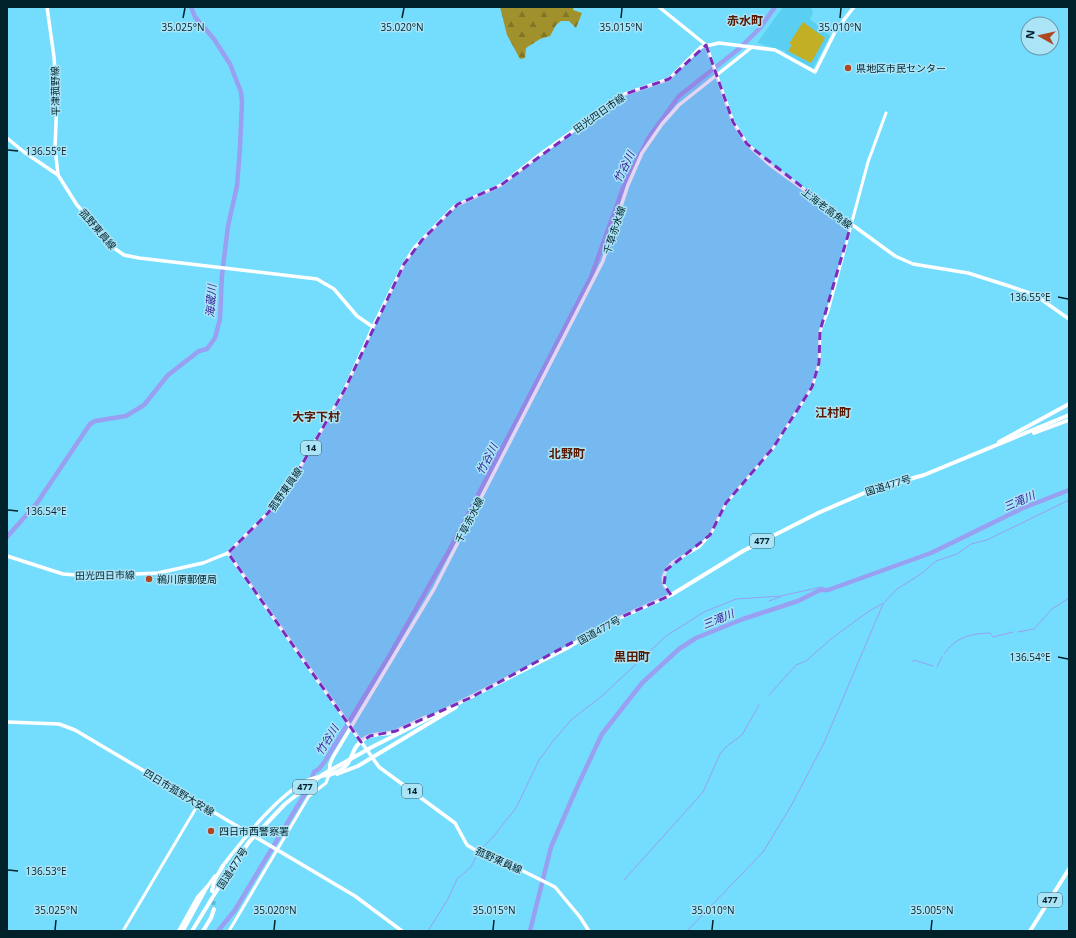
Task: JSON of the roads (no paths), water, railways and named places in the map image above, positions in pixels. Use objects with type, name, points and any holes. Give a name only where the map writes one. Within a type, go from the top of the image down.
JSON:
[{"type":"highway","name":"477","points":[[964,459],[1069,404]]},
{"type":"highway","name":"国道477号","points":[[192,931],[225,877],[249,842],[274,814],[322,775],[372,747],[567,648],[608,623],[671,595],[743,551],[825,510],[871,490],[924,475],[1069,415]]},
{"type":"highway","name":"477","points":[[984,451],[1069,420]]},
{"type":"highway","points":[[329,775],[340,772],[346,767],[359,744],[365,738],[396,731],[470,698]]},
{"type":"highway","points":[[329,775],[344,773],[358,766],[470,698]]},
{"type":"highway","points":[[212,891],[215,879],[223,866]]},
{"type":"highway","name":"477","points":[[1030,931],[1069,869]]},
{"type":"highway","points":[[180,931],[198,898],[207,887]]},
{"type":"highway","points":[[203,931],[212,918],[214,909]]},
{"type":"main road","name":"平津菰野線","points":[[47,7],[56,83],[55,146],[58,176]]},
{"type":"main road","name":"上海老高角線","points":[[659,7],[706,45],[713,60],[733,122],[747,144],[769,164],[851,225],[899,258],[913,264],[968,273],[1035,295],[1069,319]]},
{"type":"main road","points":[[706,45],[719,43],[778,52],[815,72],[836,30],[854,7]]},
{"type":"main road","name":"田光四日市線","points":[[373,327],[404,264],[415,247],[455,206],[501,185],[542,153],[624,94],[669,79],[701,47],[706,45]]},
{"type":"main road","name":"千草赤水線","points":[[329,775],[331,761],[350,726],[434,589],[603,261],[628,185],[642,153],[659,128],[678,105],[751,47]]},
{"type":"main road","name":"菰野東員線","points":[[7,138],[58,176],[84,214],[114,248],[120,252],[139,258],[318,279],[334,289],[357,316],[373,327],[345,389],[293,480],[268,513],[228,553],[379,768],[455,823],[468,846],[478,852],[548,882],[555,887],[590,931]]},
{"type":"main road","name":"田光四日市線","points":[[7,556],[63,574],[90,576],[160,572],[203,563],[228,553]]},
{"type":"main road","name":"四日市菰野大安線","points":[[7,722],[49,723],[70,728],[355,896],[402,931]]},
{"type":"main road","points":[[183,931],[207,887],[249,834],[278,804],[307,781],[312,778],[329,775]]},
{"type":"street","points":[[671,595],[664,585],[663,577],[666,570],[673,562],[699,547],[710,535],[726,503],[773,448],[812,387],[819,363],[820,331],[828,311],[868,162],[886,113]]},
{"type":"street","points":[[229,931],[309,796],[326,783],[329,775]]},
{"type":"street","points":[[123,931],[199,803]]},
{"type":"waterway","name":"海蔵川","points":[[7,537],[37,503],[90,424],[95,421],[126,416],[144,405],[168,375],[199,351],[207,349],[215,338],[220,319],[222,275],[228,226],[237,186],[242,101],[241,92],[230,64],[214,39],[195,17],[191,7]]},
{"type":"waterway","name":"竹谷川","points":[[218,931],[235,910],[309,787],[314,772],[319,769],[325,761],[388,658],[451,547],[591,277],[623,188],[649,137],[679,96],[740,48],[760,28],[775,7]]},
{"type":"waterway","name":"三滝川","points":[[530,931],[551,847],[602,734],[642,683],[679,649],[696,638],[743,619],[798,601],[820,590],[828,590],[931,553],[1023,508],[1069,490]]},
{"type":"waterway","points":[[687,931],[763,852],[791,806],[824,743],[883,604],[897,589],[921,574],[936,561],[957,554],[971,544],[987,540],[1069,500]]},
{"type":"waterway","points":[[428,931],[448,899],[457,879],[471,867],[479,851],[492,838],[516,808],[539,760],[554,740],[572,719],[602,696],[666,636],[704,612],[736,599],[781,596],[821,587],[828,590]]},
{"type":"waterway","points":[[769,601],[780,597]]},
{"type":"waterway","points":[[1018,632],[1034,629],[1052,609],[1069,598]]},
{"type":"waterway","points":[[769,695],[796,665],[806,661],[831,639],[869,611],[882,604]]},
{"type":"waterway","points":[[944,654],[958,640],[969,636],[990,633],[993,637],[1013,632]]},
{"type":"waterway","points":[[937,667],[942,657]]},
{"type":"waterway","points":[[912,662],[914,660],[933,666]]},
{"type":"waterway","points":[[624,880],[703,792],[720,754],[727,746],[742,735],[759,705]]},
{"type":"tunnel","points":[[213,895],[214,909]]},
{"type":"place","name":"県地区市民センター","points":[[848,68]]},
{"type":"place","name":"鵜川原郵便局","points":[[149,579]]},
{"type":"place","name":"四日市西警察署","points":[[211,831]]},
{"type":"district","name":"赤水町","points":[[745,21]]},
{"type":"district","name":"江村町","points":[[833,413]]},
{"type":"district","name":"大字下村","points":[[316,417]]},
{"type":"district","name":"北野町","points":[[567,454]]},
{"type":"district","name":"黒田町","points":[[632,657]]}]
